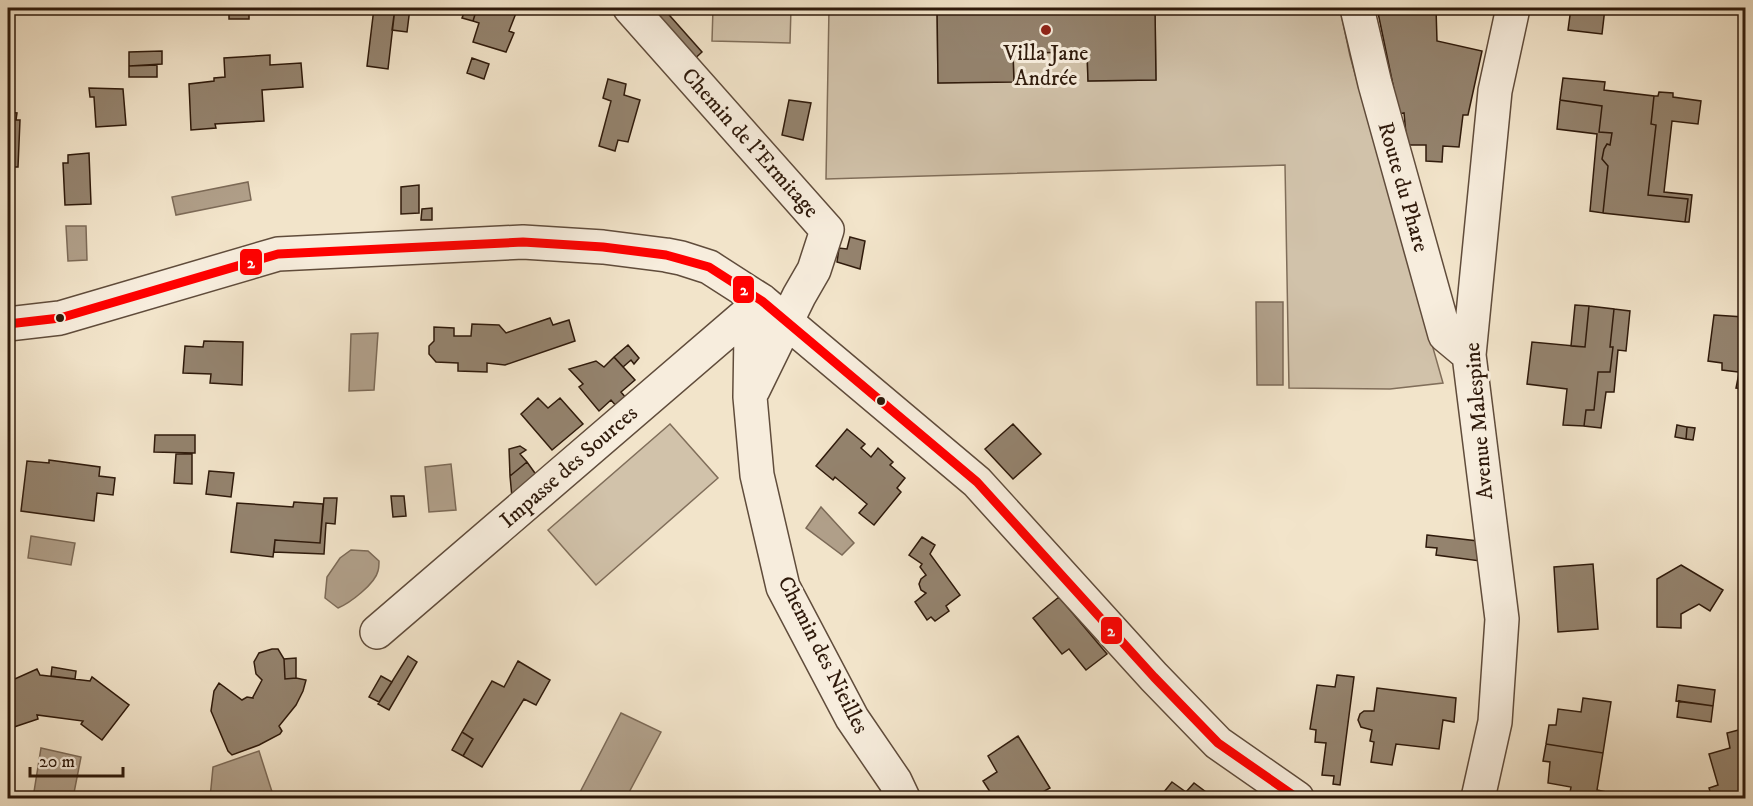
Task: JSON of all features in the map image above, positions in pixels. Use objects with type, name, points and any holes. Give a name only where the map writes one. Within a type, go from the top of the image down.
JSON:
[{"type":"street","name":"Chemin de l'Ermitage","points":[[630,8],[827,230],[814,270],[787,323]]},
{"type":"street","name":"Route du Phare","points":[[1357,8],[1375,84],[1445,335],[1468,355]]},
{"type":"street","name":"Avenue Malespine","points":[[1478,798],[1495,722],[1502,618],[1468,355],[1495,91],[1513,8]]},
{"type":"street","points":[[8,324],[60,318],[278,254],[523,242],[603,247],[681,258],[709,267],[762,302],[976,482],[1154,677],[1218,743],[1297,798]]},
{"type":"street","name":"Chemin des Nieilles","points":[[762,302],[751,331],[750,397],[757,475],[783,586],[852,718],[903,798]]},
{"type":"street","name":"Impasse des Sources","points":[[377,632],[762,302]]},
{"type":"street","points":[[750,397],[787,323]]},
{"type":"shaded area","points":[[713,8],[791,8],[790,43],[712,41]]},
{"type":"shaded area","points":[[829,8],[937,8],[938,83],[1014,81],[1013,53],[1087,52],[1088,81],[1156,80],[1155,8],[1340,8],[1350,56],[1443,383],[1390,389],[1289,388],[1285,165],[826,179]]},
{"type":"shaded area","points":[[248,182],[251,200],[176,215],[172,197]]},
{"type":"shaded area","points":[[66,226],[86,226],[87,260],[68,261]]},
{"type":"shaded area","points":[[1256,302],[1283,302],[1283,385],[1257,385]]},
{"type":"shaded area","points":[[378,333],[374,390],[349,391],[351,334]]},
{"type":"shaded area","points":[[670,424],[718,478],[596,585],[548,530]]},
{"type":"shaded area","points":[[451,464],[456,510],[429,512],[425,467]]},
{"type":"shaded area","points":[[821,507],[854,543],[842,555],[806,528]]},
{"type":"shaded area","points":[[31,536],[75,543],[71,565],[28,558]]},
{"type":"shaded area","points":[[351,550],[368,551],[379,561],[378,570],[367,587],[355,598],[338,608],[325,598],[327,577],[340,558]]},
{"type":"shaded area","points":[[621,713],[661,732],[626,798],[577,798]]},
{"type":"shaded area","points":[[41,748],[81,757],[73,798],[33,798]]},
{"type":"shaded area","points":[[259,751],[274,798],[210,798],[213,767]]},
{"type":"building","points":[[229,8],[249,8],[249,19],[229,19]]},
{"type":"building","points":[[374,8],[395,8],[388,69],[367,66]]},
{"type":"building","points":[[395,8],[410,8],[407,32],[392,30]]},
{"type":"building","points":[[466,8],[477,8],[473,21],[462,18]]},
{"type":"building","points":[[477,8],[518,8],[509,31],[514,33],[506,52],[473,42],[479,23],[473,21]]},
{"type":"building","points":[[648,8],[663,8],[702,52],[690,63]]},
{"type":"building","name":"Villa Jane Andrée","points":[[937,8],[1155,8],[1156,80],[1088,81],[1087,52],[1013,53],[1014,82],[938,83]]},
{"type":"building","points":[[1377,8],[1436,8],[1437,41],[1482,51],[1468,115],[1463,115],[1459,147],[1443,146],[1442,162],[1426,161],[1426,145],[1407,145],[1404,113],[1399,114]]},
{"type":"building","points":[[1571,8],[1605,8],[1602,34],[1568,30]]},
{"type":"building","points":[[162,51],[162,64],[129,66],[129,52]]},
{"type":"building","points":[[270,55],[270,65],[301,63],[303,87],[262,90],[264,121],[215,124],[216,128],[191,130],[189,84],[214,81],[214,78],[225,77],[224,58]]},
{"type":"building","points":[[472,58],[489,64],[484,79],[467,73]]},
{"type":"building","points":[[157,65],[157,77],[129,77],[129,66]]},
{"type":"building","points":[[1563,78],[1605,82],[1604,90],[1654,96],[1651,124],[1656,125],[1648,195],[1688,199],[1685,222],[1603,213],[1608,166],[1602,159],[1604,149],[1607,144],[1610,145],[1612,133],[1599,132],[1602,106],[1560,100]]},
{"type":"building","points":[[608,79],[626,84],[624,95],[640,100],[628,142],[618,140],[615,151],[599,146],[611,101],[603,98]]},
{"type":"building","points":[[89,88],[123,89],[126,125],[96,127],[94,97],[90,97]]},
{"type":"building","points":[[1659,92],[1673,93],[1673,97],[1701,101],[1698,124],[1672,121],[1664,192],[1692,195],[1689,222],[1685,222],[1688,199],[1648,195],[1656,125],[1651,124],[1654,96],[1658,96]]},
{"type":"building","points":[[789,100],[811,103],[803,140],[782,135]]},
{"type":"building","points":[[1560,100],[1602,106],[1599,132],[1612,133],[1610,145],[1607,144],[1604,149],[1602,159],[1608,166],[1603,213],[1590,211],[1597,134],[1557,129]]},
{"type":"building","points":[[8,112],[17,113],[16,120],[20,120],[18,167],[8,167]]},
{"type":"building","points":[[89,153],[91,204],[65,205],[63,163],[68,163],[68,155]]},
{"type":"building","points":[[419,185],[419,213],[401,214],[401,187]]},
{"type":"building","points":[[432,208],[432,220],[421,220],[422,209]]},
{"type":"building","points":[[850,237],[865,241],[860,269],[837,262],[839,248],[847,249]]},
{"type":"building","points":[[1575,305],[1589,306],[1585,347],[1571,346]]},
{"type":"building","points":[[1589,306],[1614,309],[1610,372],[1598,372],[1594,410],[1586,410],[1584,426],[1563,425],[1567,389],[1527,384],[1532,342],[1585,347]]},
{"type":"building","points":[[1614,309],[1630,311],[1626,351],[1618,350],[1614,392],[1606,392],[1601,428],[1584,426],[1586,410],[1594,410],[1598,372],[1610,372]]},
{"type":"building","points":[[1714,315],[1744,317],[1746,373],[1722,370],[1722,363],[1708,361]]},
{"type":"building","points":[[550,318],[553,325],[569,320],[575,341],[505,365],[487,363],[487,372],[458,371],[458,363],[436,362],[429,354],[429,346],[434,341],[434,327],[454,328],[454,336],[471,336],[472,324],[499,325],[506,333]]},
{"type":"building","points":[[204,341],[243,342],[242,385],[210,383],[211,374],[183,373],[185,346],[203,347]]},
{"type":"building","points":[[628,345],[639,358],[634,364],[631,360],[623,367],[614,357]]},
{"type":"building","points":[[614,357],[635,380],[621,392],[626,398],[617,407],[611,400],[599,411],[579,387],[583,384],[569,369],[596,361],[604,367]]},
{"type":"building","points":[[1739,373],[1746,373],[1746,389],[1736,388]]},
{"type":"building","points":[[538,398],[548,408],[560,398],[583,424],[552,450],[521,414]]},
{"type":"building","points":[[1013,424],[1041,454],[1013,479],[985,449]]},
{"type":"building","points":[[1677,425],[1687,427],[1686,439],[1675,437]]},
{"type":"building","points":[[1687,427],[1695,428],[1693,440],[1686,439]]},
{"type":"building","points":[[847,429],[865,444],[861,448],[871,457],[878,448],[893,462],[890,465],[905,478],[897,488],[901,492],[874,525],[859,513],[867,504],[835,477],[833,480],[816,466]]},
{"type":"building","points":[[155,435],[195,435],[195,453],[154,452]]},
{"type":"building","points":[[520,446],[526,450],[520,454],[527,462],[510,476],[509,449]]},
{"type":"building","points":[[176,454],[192,454],[192,484],[174,483]]},
{"type":"building","points":[[49,460],[100,467],[99,476],[115,478],[113,495],[97,493],[94,521],[21,511],[27,461],[49,463]]},
{"type":"building","points":[[527,462],[542,483],[513,508],[510,476]]},
{"type":"building","points":[[209,471],[234,473],[231,497],[206,494]]},
{"type":"building","points":[[391,496],[404,496],[406,516],[393,517]]},
{"type":"building","points":[[324,498],[337,498],[335,524],[326,523],[324,554],[274,552],[275,540],[320,543]]},
{"type":"building","points":[[294,502],[323,504],[320,543],[275,540],[273,557],[231,552],[237,503],[293,507]]},
{"type":"building","points":[[1427,535],[1478,541],[1480,561],[1436,555],[1437,548],[1426,547]]},
{"type":"building","points":[[922,537],[935,545],[930,554],[960,595],[946,606],[949,611],[935,621],[931,617],[927,620],[915,602],[926,593],[921,590],[919,584],[926,575],[920,567],[922,564],[909,555]]},
{"type":"building","points":[[1593,564],[1598,629],[1558,632],[1554,567]]},
{"type":"building","points":[[1681,565],[1723,590],[1710,611],[1699,604],[1681,614],[1681,628],[1657,627],[1657,579]]},
{"type":"building","points":[[1059,597],[1107,654],[1086,670],[1069,649],[1062,654],[1033,618]]},
{"type":"building","points":[[278,649],[284,659],[285,679],[306,680],[303,691],[296,705],[279,726],[282,731],[280,734],[232,755],[228,751],[211,711],[214,691],[219,683],[242,700],[247,697],[253,698],[262,680],[256,674],[254,662],[259,653]]},
{"type":"building","points":[[408,656],[417,662],[389,710],[378,704]]},
{"type":"building","points":[[296,658],[296,678],[285,679],[284,659]]},
{"type":"building","points":[[518,661],[550,680],[536,705],[524,699],[482,767],[463,756],[473,739],[462,732],[492,681],[504,687]]},
{"type":"building","points":[[52,667],[76,671],[75,679],[51,676]]},
{"type":"building","points":[[37,669],[40,675],[90,681],[92,677],[129,705],[102,740],[81,724],[83,721],[37,715],[38,719],[14,727],[8,710],[8,682]]},
{"type":"building","points":[[1337,675],[1354,677],[1340,785],[1333,784],[1334,776],[1322,775],[1326,743],[1315,742],[1316,730],[1310,729],[1317,685],[1335,687]]},
{"type":"building","points":[[381,676],[392,682],[379,702],[369,697]]},
{"type":"building","points":[[1678,685],[1715,690],[1713,706],[1676,701]]},
{"type":"building","points":[[1377,688],[1456,698],[1454,722],[1443,720],[1439,749],[1396,744],[1392,765],[1371,762],[1374,742],[1370,741],[1372,730],[1361,727],[1358,720],[1364,711],[1374,711]]},
{"type":"building","points":[[1583,698],[1611,702],[1603,753],[1546,744],[1549,725],[1556,725],[1558,709],[1581,712]]},
{"type":"building","points":[[1679,701],[1713,706],[1711,722],[1677,717]]},
{"type":"building","points":[[1746,728],[1746,798],[1712,798],[1709,788],[1718,785],[1709,754],[1730,748],[1727,733]]},
{"type":"building","points":[[462,732],[473,739],[463,756],[452,750]]},
{"type":"building","points":[[1018,736],[1050,788],[1032,798],[1008,798],[1006,796],[994,798],[983,781],[997,772],[988,756]]},
{"type":"building","points":[[1546,744],[1603,753],[1597,790],[1607,792],[1606,798],[1569,798],[1571,787],[1548,783],[1550,762],[1543,761]]},
{"type":"building","points":[[1172,782],[1186,792],[1194,783],[1214,798],[1159,798]]},
{"type":"transit line","name":"2","points":[[8,324],[60,318],[278,254],[523,242],[603,247],[666,255],[709,267],[762,301],[977,482],[1154,677],[1218,743],[1297,798]]},
{"type":"place","name":"Villa Jane Andrée","points":[[1046,30]]}]
